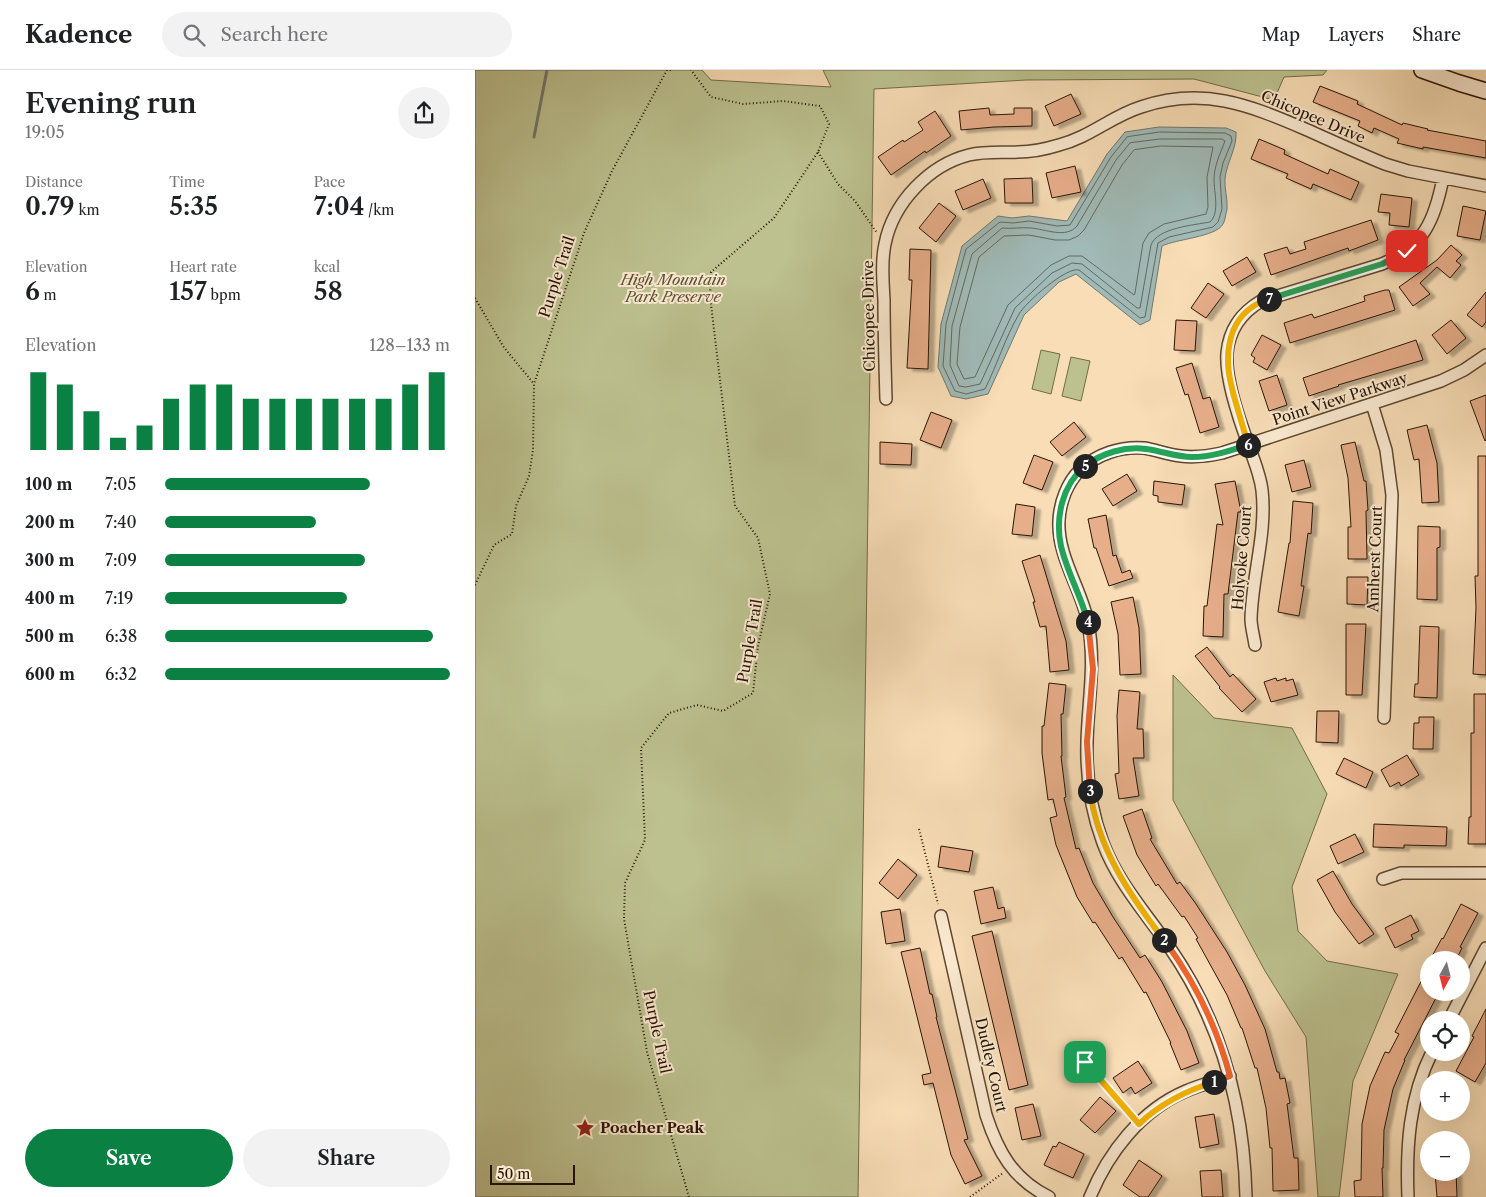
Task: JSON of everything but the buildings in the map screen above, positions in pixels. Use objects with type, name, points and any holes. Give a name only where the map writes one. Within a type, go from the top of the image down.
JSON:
[{"type":"main road","points":[[1422,70],[1486,91]]},
{"type":"street","name":"Chicopee Drive","points":[[886,399],[883,260],[885,244],[896,214],[908,197],[928,176],[953,160],[985,152],[1019,152],[1059,146],[1097,130],[1125,113],[1154,103],[1171,100],[1211,98],[1250,106],[1385,164],[1408,171],[1486,186]]},
{"type":"street","name":"Holyoke Court","points":[[1255,645],[1251,620],[1263,508],[1259,472],[1248,445],[1227,366],[1227,352],[1235,326],[1251,307],[1261,301],[1382,264],[1407,251],[1424,233],[1432,219],[1438,204],[1443,178]]},
{"type":"street","name":"Point View Parkway","points":[[1246,1197],[1246,1163],[1243,1136],[1230,1076],[1216,1034],[1203,1004],[1170,948],[1142,912],[1120,878],[1103,842],[1095,818],[1090,793],[1087,759],[1093,669],[1091,645],[1081,599],[1062,548],[1059,521],[1063,500],[1071,481],[1085,466],[1105,454],[1130,448],[1146,448],[1179,456],[1210,456],[1441,381],[1486,355]]},
{"type":"street","name":"Amherst Court","points":[[1372,404],[1386,450],[1392,495],[1384,718]]},
{"type":"street","points":[[1383,879],[1401,873],[1486,873]]},
{"type":"street","name":"Dudley Court","points":[[941,916],[986,1115],[992,1134],[1000,1151],[1022,1180],[1049,1197]]},
{"type":"street","points":[[1454,1011],[1486,948]]},
{"type":"street","points":[[1408,1197],[1406,1160],[1412,1110],[1429,1061]]},
{"type":"street","points":[[1090,1197],[1106,1164],[1119,1145],[1139,1124],[1167,1101],[1186,1091],[1230,1076]]},
{"type":"path","name":"Purple Trail","points":[[475,585],[494,545],[512,534],[516,506],[529,476],[533,450],[534,384],[584,233],[612,171],[667,70],[671,70]]},
{"type":"path","name":"Purple Trail","points":[[689,1197],[647,1052],[624,919],[625,883],[645,840],[641,748],[669,713],[697,704],[723,711],[753,693],[758,646],[770,594],[758,538],[735,506],[709,296],[711,272],[774,218],[818,152],[829,124],[820,106],[783,101],[743,104],[711,97],[691,70]]},
{"type":"path","points":[[818,152],[838,184],[855,201],[885,244]]},
{"type":"path","points":[[475,298],[503,346],[534,384]]},
{"type":"path","points":[[919,829],[941,916]]},
{"type":"path","points":[[1085,1062],[1139,1124]]},
{"type":"path","points":[[970,1197],[1011,1167]]},
{"type":"green space","name":"High Mountain Park Preserve","points":[[475,70],[702,70],[711,80],[831,87],[823,70],[1327,70],[1323,75],[1284,77],[1274,100],[1194,79],[1026,80],[874,89],[858,1197],[475,1197]]},
{"type":"green space","points":[[1041,350],[1060,354],[1051,394],[1032,389]]},
{"type":"green space","points":[[1071,357],[1090,361],[1081,401],[1062,396]]},
{"type":"green space","points":[[1173,675],[1214,718],[1292,728],[1327,794],[1292,887],[1298,931],[1327,961],[1398,974],[1353,1081],[1339,1197],[1318,1197],[1306,1037],[1265,971],[1173,800]]},
{"type":"water","points":[[1159,127],[1226,128],[1236,132],[1236,138],[1225,178],[1227,209],[1224,223],[1219,228],[1204,235],[1162,246],[1150,320],[1140,325],[1076,274],[1059,282],[1024,315],[988,394],[966,399],[951,396],[938,367],[941,324],[962,246],[998,216],[1012,218],[1029,216],[1067,221],[1107,154],[1125,132]]},
{"type":"waterway","points":[[534,137],[547,70]]},
{"type":"place","name":"Poacher Peak","points":[[585,1128]]},
{"type":"route","points":[[1085,1062],[1139,1124],[1150,1113],[1167,1101],[1186,1091],[1230,1076],[1216,1034],[1203,1004],[1170,948],[1129,894],[1112,864],[1095,818],[1087,768],[1087,742],[1093,669],[1091,645],[1081,599],[1059,535],[1059,521],[1065,493],[1079,471],[1090,462],[1115,451],[1130,448],[1146,448],[1191,457],[1210,456],[1248,445],[1227,366],[1227,352],[1230,339],[1235,326],[1242,316],[1261,301],[1382,264],[1395,259],[1407,251]]}]
